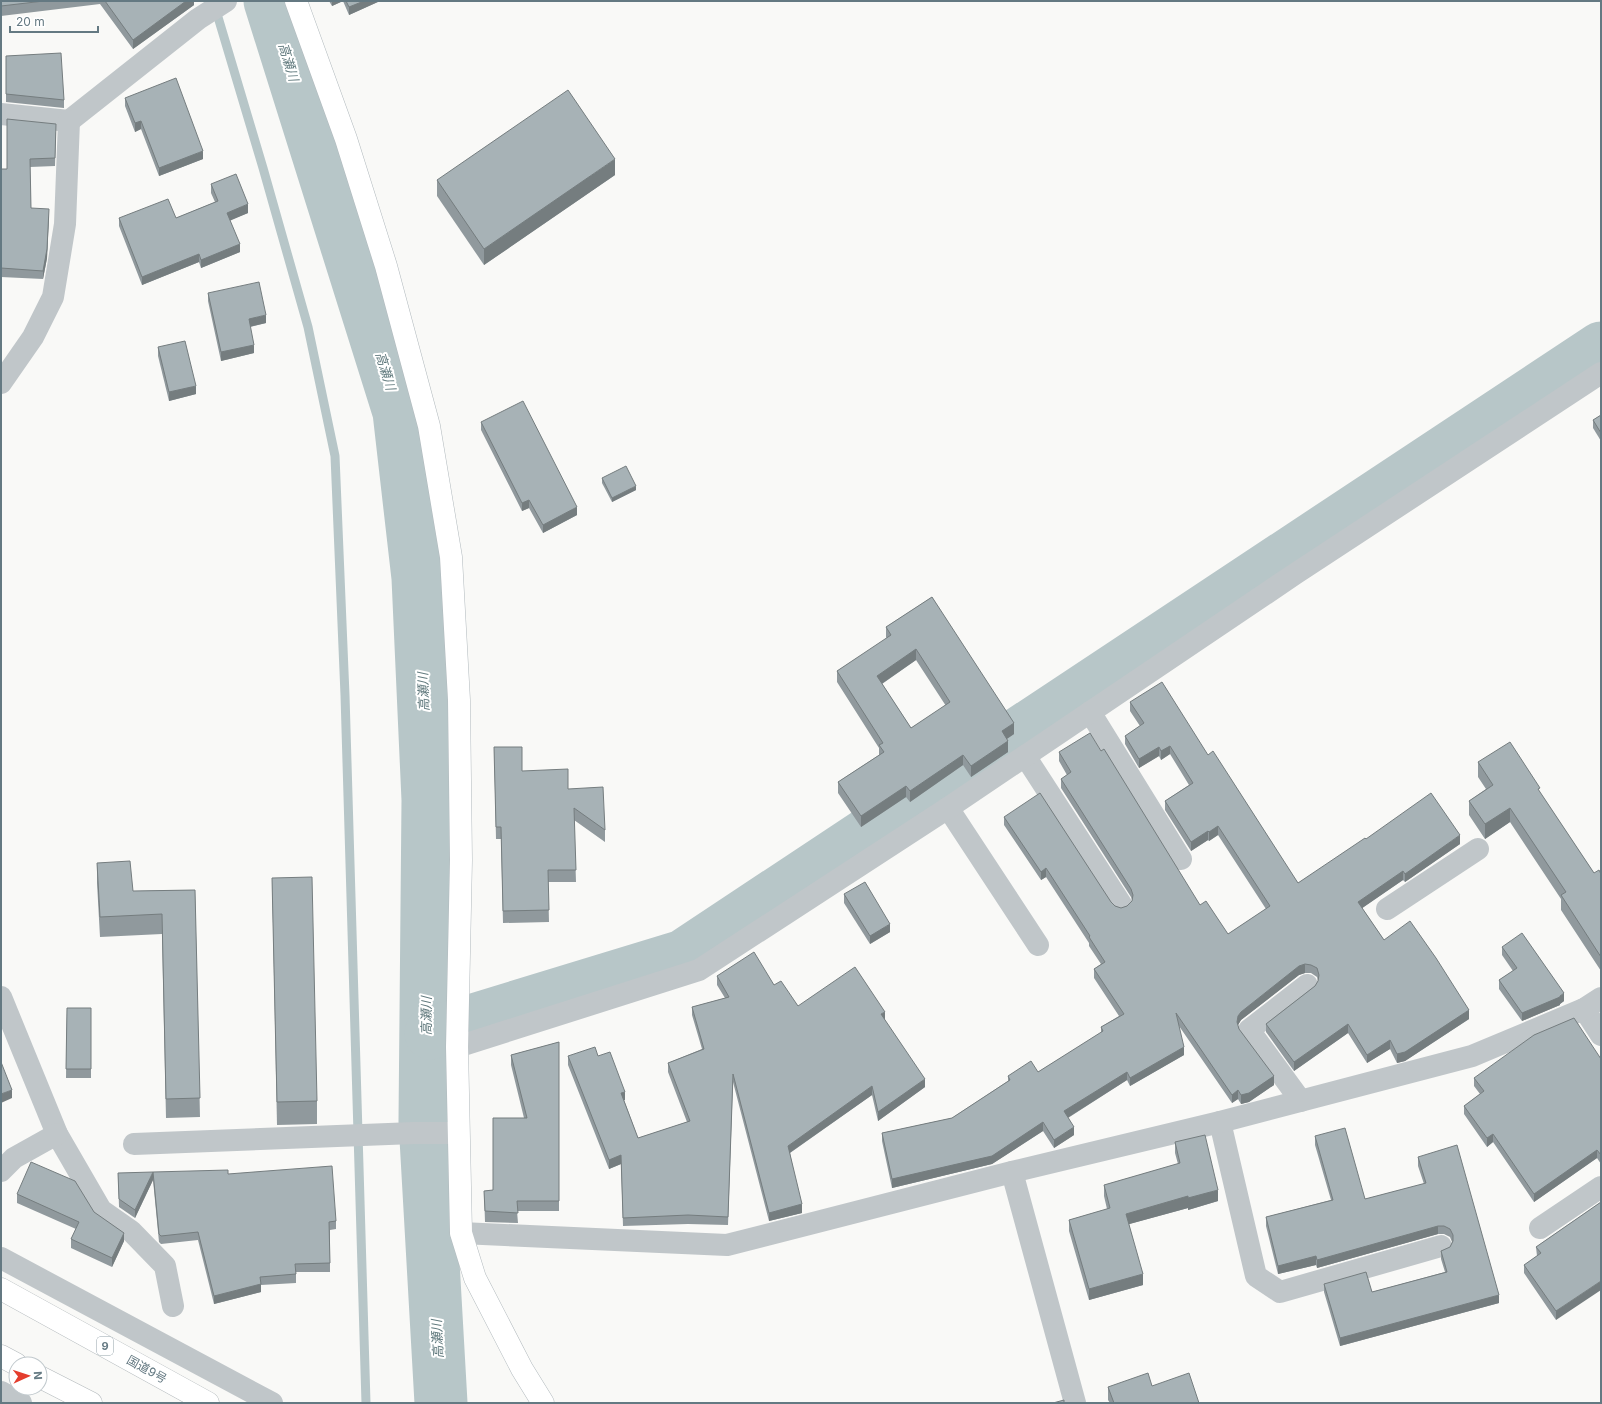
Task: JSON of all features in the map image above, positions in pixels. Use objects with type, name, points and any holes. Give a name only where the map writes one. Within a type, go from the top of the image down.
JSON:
[{"type":"main road","points":[[296,1],[346,139],[386,266],[429,426],[451,557],[459,700],[461,860],[457,1046],[461,1233],[475,1278],[522,1369],[542,1403]]},
{"type":"main road","name":"国道9号","points":[[1,1289],[208,1403]]},
{"type":"main road","points":[[48,1381],[91,1403]]},
{"type":"street","points":[[1,114],[69,121],[198,19],[226,1]]},
{"type":"street","points":[[1,383],[33,337],[53,296],[65,224],[69,121]]},
{"type":"street","points":[[457,1046],[699,970],[948,808],[1301,570],[1601,373]]},
{"type":"street","points":[[1090,712],[1181,859]]},
{"type":"street","points":[[1025,756],[1121,904]]},
{"type":"street","points":[[948,808],[1038,945]]},
{"type":"street","points":[[1387,909],[1478,849]]},
{"type":"street","points":[[1301,1101],[1249,1030],[1307,985]]},
{"type":"street","points":[[1,997],[56,1134],[101,1210],[131,1231],[165,1266],[173,1306]]},
{"type":"street","points":[[461,1233],[727,1245],[1012,1172],[1220,1122],[1472,1056],[1592,1003],[1601,1035]]},
{"type":"street","points":[[1220,1122],[1256,1276],[1280,1292],[1441,1246]]},
{"type":"street","points":[[134,1144],[414,1133],[458,1133]]},
{"type":"street","points":[[1,1171],[14,1158],[56,1134]]},
{"type":"street","points":[[1012,1172],[1075,1403]]},
{"type":"street","points":[[1540,1228],[1601,1187]]},
{"type":"street","points":[[1,1258],[272,1403]]},
{"type":"street","points":[[231,1381],[243,1403]]},
{"type":"street","points":[[1,1392],[21,1403]]},
{"type":"building","points":[[1,1],[44,1],[1,6]]},
{"type":"building","points":[[105,1],[186,1],[133,40]]},
{"type":"building","points":[[346,1],[364,1],[349,7]]},
{"type":"building","points":[[61,53],[64,100],[6,94],[6,56]]},
{"type":"building","points":[[176,78],[203,151],[159,168],[141,121],[135,123],[125,98]]},
{"type":"building","points":[[568,90],[615,159],[484,249],[437,180]]},
{"type":"building","points":[[7,119],[56,124],[55,158],[30,159],[31,208],[49,209],[47,249],[43,271],[1,268],[1,169],[7,169]]},
{"type":"building","points":[[236,174],[248,204],[227,213],[240,244],[201,260],[199,254],[142,277],[119,218],[168,199],[176,218],[218,201],[211,184]]},
{"type":"building","points":[[259,282],[266,315],[249,319],[254,345],[221,352],[208,293]]},
{"type":"building","points":[[185,341],[196,386],[169,392],[158,347]]},
{"type":"building","points":[[523,401],[577,507],[543,525],[529,500],[522,503],[481,422]]},
{"type":"building","points":[[1601,415],[1601,433],[1593,420]]},
{"type":"building","points":[[626,466],[636,486],[612,498],[602,478]]},
{"type":"building","points":[[932,597],[1014,723],[1002,731],[1008,741],[971,766],[963,755],[910,791],[906,786],[861,816],[838,782],[884,752],[879,745],[883,743],[837,671],[891,635],[886,627]],"holes":[[[916,649],[950,702],[911,728],[877,676]]]},
{"type":"building","points":[[1162,682],[1208,755],[1213,751],[1298,883],[1365,838],[1366,839],[1431,793],[1460,835],[1405,874],[1403,871],[1358,902],[1384,940],[1410,921],[1436,958],[1469,1010],[1405,1052],[1397,1054],[1390,1040],[1367,1055],[1348,1024],[1294,1062],[1266,1024],[1315,986],[1319,975],[1317,968],[1305,964],[1299,966],[1238,1016],[1237,1022],[1239,1029],[1274,1076],[1249,1093],[1241,1095],[1238,1090],[1232,1095],[1176,1013],[1184,1047],[1130,1078],[1127,1072],[1064,1111],[1074,1127],[1054,1140],[1043,1122],[992,1156],[892,1179],[882,1133],[952,1118],[1010,1080],[1008,1076],[1031,1061],[1038,1072],[1103,1031],[1101,1027],[1124,1014],[1094,969],[1105,962],[1089,937],[1090,936],[1046,868],[1041,872],[1004,817],[1040,793],[1111,902],[1115,906],[1121,908],[1127,906],[1132,901],[1133,895],[1131,889],[1061,779],[1071,772],[1059,752],[1090,733],[1101,751],[1104,749],[1200,905],[1206,901],[1228,934],[1270,906],[1218,826],[1191,842],[1165,801],[1193,783],[1170,746],[1161,751],[1159,747],[1139,759],[1125,736],[1144,723],[1130,702]]},
{"type":"building","points":[[1510,742],[1540,788],[1538,789],[1594,873],[1599,870],[1601,874],[1601,957],[1561,895],[1566,892],[1510,808],[1485,824],[1469,801],[1493,785],[1478,762]]},
{"type":"building","points":[[494,747],[522,747],[522,771],[568,769],[568,789],[603,787],[605,830],[574,808],[576,870],[548,870],[549,910],[503,911],[501,827],[496,827]]},
{"type":"building","points":[[130,861],[133,891],[195,890],[200,1098],[166,1099],[162,914],[100,917],[97,863]]},
{"type":"building","points":[[312,877],[317,1101],[277,1102],[272,878]]},
{"type":"building","points":[[865,882],[890,924],[870,936],[844,894]]},
{"type":"building","points":[[1522,933],[1564,993],[1560,997],[1522,1013],[1499,980],[1517,968],[1502,947]]},
{"type":"building","points":[[754,952],[774,985],[781,981],[798,1006],[855,967],[885,1012],[881,1014],[925,1079],[878,1112],[872,1086],[788,1146],[802,1204],[769,1213],[733,1074],[728,1217],[688,1215],[623,1218],[621,1155],[609,1160],[568,1056],[595,1047],[598,1056],[610,1052],[625,1092],[621,1093],[638,1138],[690,1121],[668,1063],[704,1049],[692,1007],[729,997],[717,976]]},
{"type":"building","points":[[67,1008],[91,1008],[91,1069],[66,1069]]},
{"type":"building","points":[[1574,1018],[1601,1059],[1601,1155],[1597,1150],[1534,1194],[1493,1134],[1487,1138],[1464,1106],[1484,1091],[1474,1078],[1534,1035]]},
{"type":"building","points":[[559,1042],[559,1201],[517,1201],[518,1213],[485,1211],[484,1191],[493,1190],[493,1118],[527,1118],[511,1055]]},
{"type":"building","points":[[1,1062],[12,1090],[1,1094]]},
{"type":"building","points":[[1345,1128],[1365,1199],[1426,1183],[1418,1157],[1457,1145],[1499,1295],[1340,1338],[1324,1284],[1366,1272],[1372,1292],[1447,1272],[1441,1251],[1450,1247],[1453,1241],[1453,1235],[1450,1229],[1444,1226],[1438,1226],[1317,1260],[1316,1256],[1278,1266],[1266,1217],[1333,1200],[1315,1136]]},
{"type":"building","points":[[1205,1135],[1218,1190],[1188,1198],[1188,1196],[1126,1214],[1143,1274],[1089,1289],[1069,1220],[1110,1208],[1104,1185],[1180,1163],[1175,1142]]},
{"type":"building","points":[[31,1162],[75,1181],[94,1212],[124,1233],[112,1258],[71,1239],[79,1222],[17,1194]]},
{"type":"building","points":[[332,1166],[336,1221],[329,1222],[330,1263],[295,1264],[296,1274],[260,1277],[261,1284],[214,1296],[198,1232],[161,1236],[159,1234],[153,1172],[228,1170],[228,1174]]},
{"type":"building","points":[[153,1172],[135,1210],[119,1199],[118,1173]]},
{"type":"building","points":[[1601,1202],[1601,1281],[1556,1311],[1524,1265],[1541,1253],[1536,1247]]},
{"type":"building","points":[[1148,1373],[1152,1386],[1189,1373],[1199,1403],[1114,1403],[1108,1387]]},
{"type":"building","points":[[1064,1400],[1064,1403],[1053,1403]]},
{"type":"waterway","name":"高瀬川","points":[[270,1],[399,412],[418,578],[428,800],[425,1121],[441,1403]]},
{"type":"waterway","points":[[215,7],[308,327],[335,456],[345,695],[366,1403]]},
{"type":"waterway","points":[[431,1033],[683,956],[1601,348]]}]
